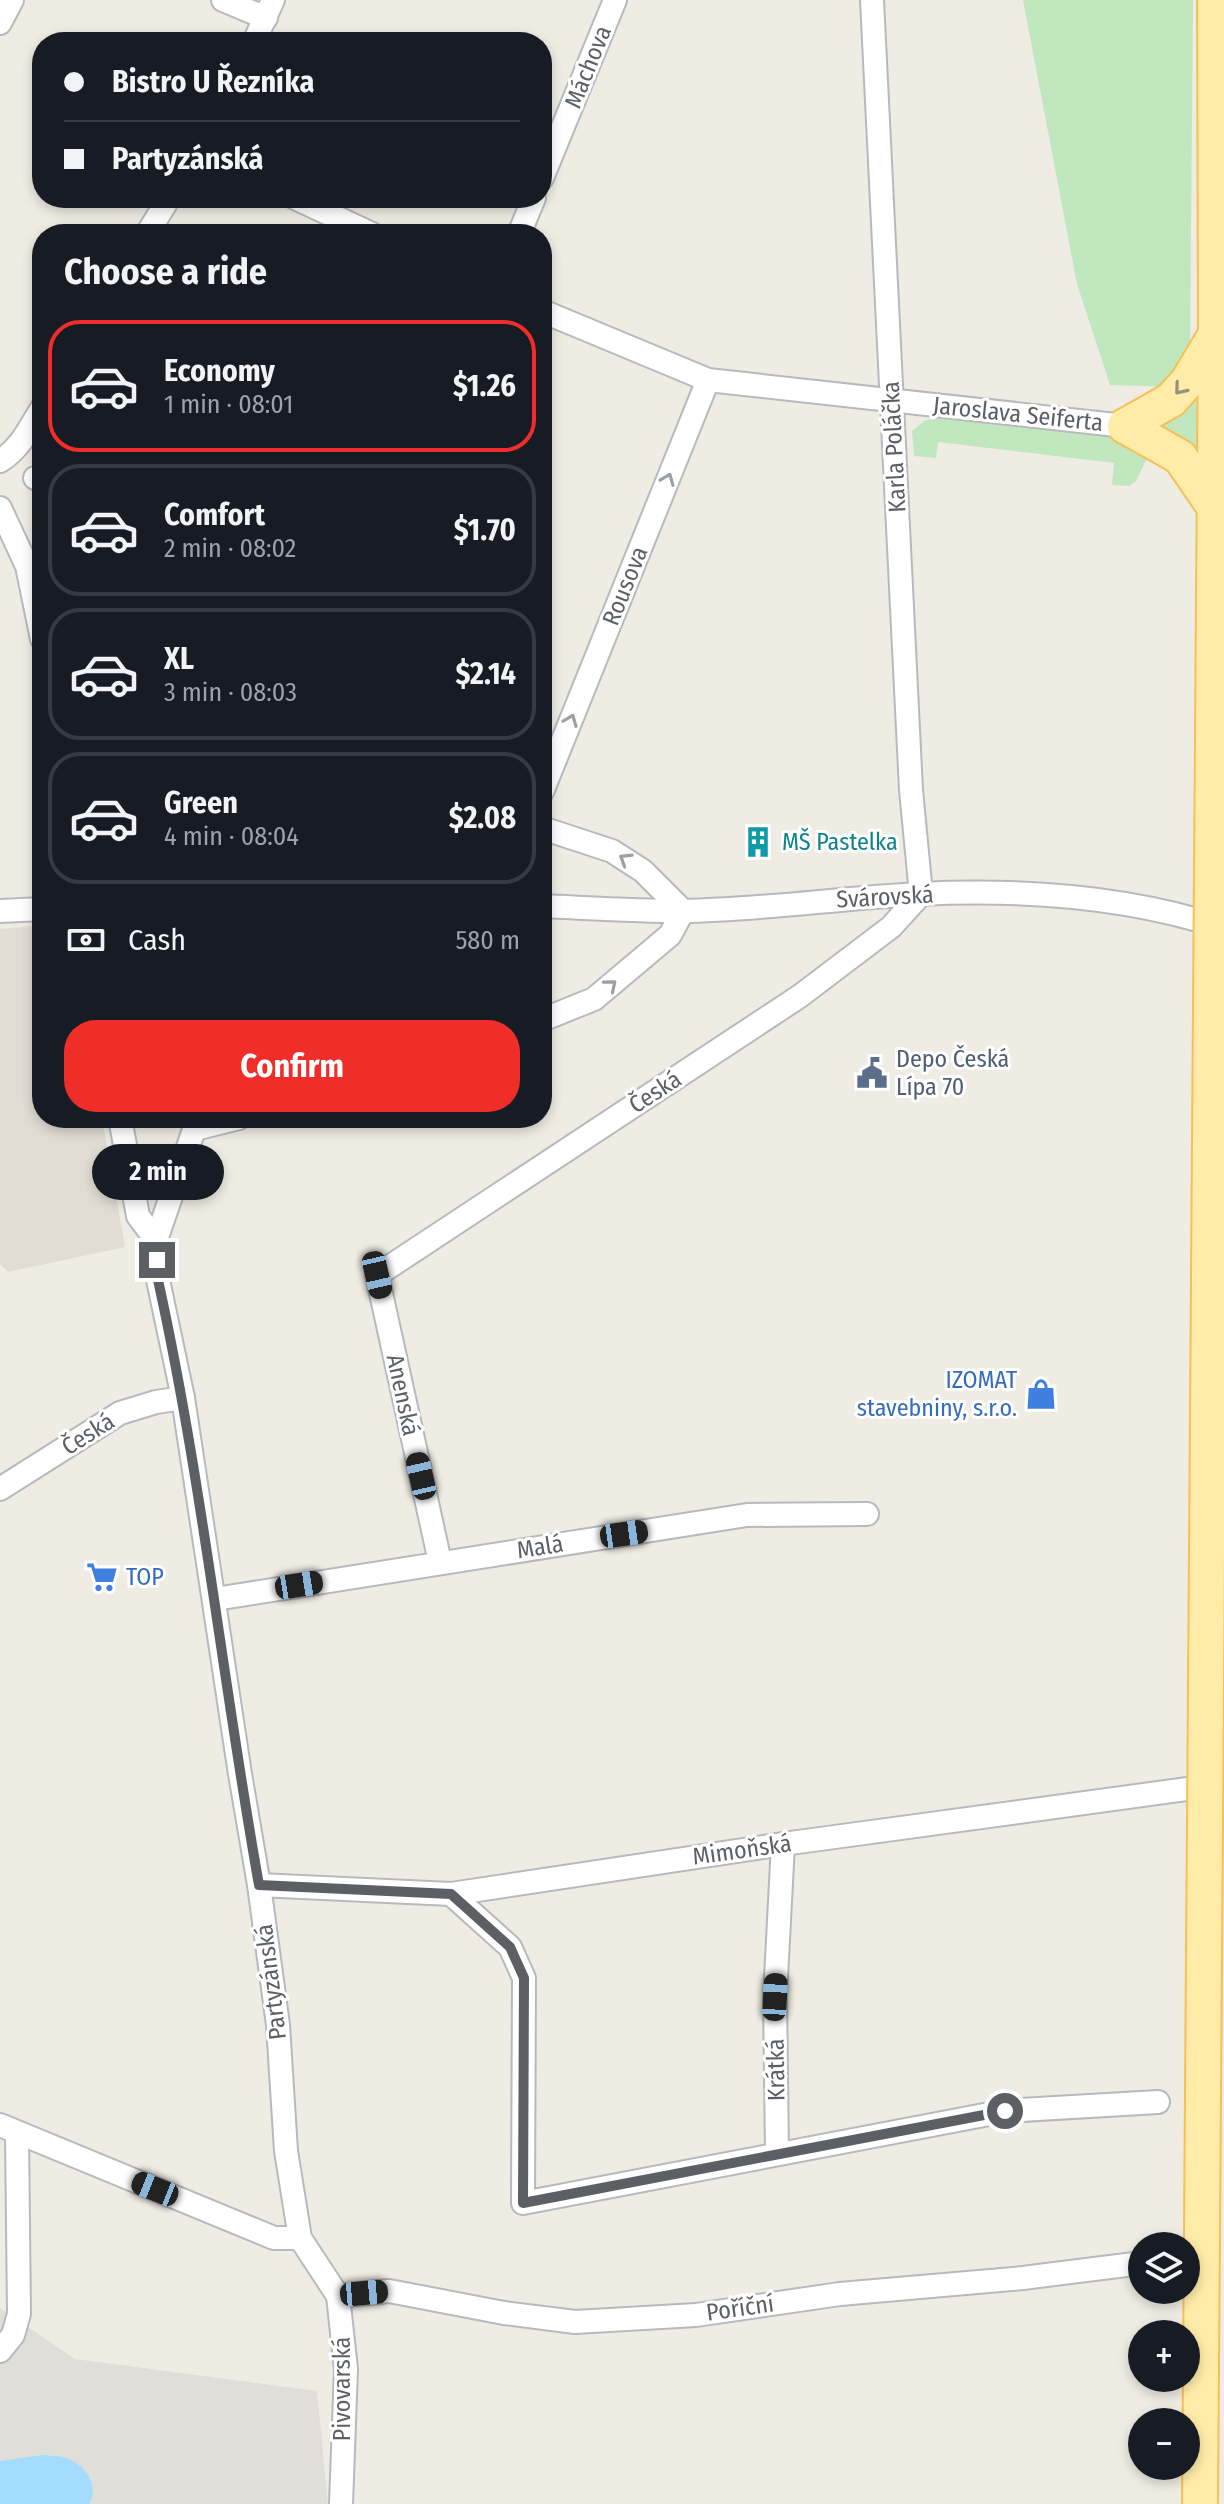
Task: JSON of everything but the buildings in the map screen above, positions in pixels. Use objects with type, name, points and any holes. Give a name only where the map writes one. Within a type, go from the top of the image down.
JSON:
[{"type":"main road","points":[[1200,2504],[1213,735],[1220,344],[1215,0]]},
{"type":"main road","points":[[1125,426],[1171,400],[1220,344]]},
{"type":"main road","points":[[1125,426],[1180,457],[1219,501]]},
{"type":"street","points":[[0,23],[12,0]]},
{"type":"street","points":[[223,0],[269,9],[259,32]]},
{"type":"street","name":"Máchova","points":[[552,154],[615,0]]},
{"type":"street","name":"Karla Poláčka","points":[[872,0],[911,790],[921,894]]},
{"type":"street","points":[[316,208],[351,224]]},
{"type":"street","name":"Jaroslava Seiferta","points":[[552,315],[708,380],[1125,426]]},
{"type":"street","name":"Rousova","points":[[552,767],[708,380]]},
{"type":"street","points":[[0,461],[20,445],[32,425]]},
{"type":"street","points":[[0,508],[27,566],[32,589]]},
{"type":"street","points":[[552,831],[612,851],[643,871],[683,911],[670,935],[594,999],[552,1016]]},
{"type":"street","name":"Svárovská","points":[[552,906],[683,911],[921,894],[1014,892],[1109,902],[1224,928]]},
{"type":"street","name":"Česká","points":[[377,1275],[800,996],[891,927],[921,894]]},
{"type":"street","points":[[0,911],[32,909]]},
{"type":"street","name":"Partyzánská","points":[[122,1128],[138,1216],[156,1240],[158,1280],[183,1398],[259,1885],[278,2025],[286,2151],[300,2238]]},
{"type":"street","points":[[156,1240],[195,1128]]},
{"type":"street","name":"Anenská","points":[[377,1275],[440,1562]]},
{"type":"street","name":"Česká","points":[[0,1489],[120,1413],[183,1398]]},
{"type":"street","name":"Malá","points":[[215,1599],[747,1515],[867,1514]]},
{"type":"street","name":"Mimoňská","points":[[259,1885],[451,1894],[783,1844],[1224,1784]]},
{"type":"street","name":"Krátká","points":[[777,2153],[775,1997],[783,1844]]},
{"type":"street","points":[[451,1894],[510,1947],[524,1978],[523,2203],[1005,2111],[1158,2102]]},
{"type":"street","points":[[0,2351],[13,2335],[19,2314],[8,2129],[274,2238],[300,2238]]},
{"type":"street","name":"Pivovarská","points":[[300,2238],[338,2296],[346,2369],[341,2504]]},
{"type":"street","points":[[1200,2255],[1224,2252]]},
{"type":"street","name":"Poříční","points":[[338,2296],[389,2291],[504,2313],[575,2322],[696,2315],[840,2294],[1023,2278],[1128,2265]]},
{"type":"shaded area","points":[[32,926],[32,1128],[104,1128],[125,1247],[8,1272],[0,1264],[0,929]]},
{"type":"shaded area","points":[[0,2308],[75,2359],[317,2391],[328,2504],[0,2504]]},
{"type":"green space","points":[[1023,0],[1193,0],[1190,348],[1184,387],[1110,385],[1077,284]]},
{"type":"green space","points":[[1201,381],[1201,461],[1152,431]]},
{"type":"green space","points":[[936,417],[1108,436],[1152,448],[1136,481],[1129,486],[1112,485],[1114,463],[938,442],[936,458],[914,456],[912,431],[924,421]]},
{"type":"water","points":[[43,2455],[63,2457],[83,2469],[93,2489],[89,2504],[0,2504],[0,2461]]},
{"type":"place","name":"MŠ Pastelka","points":[[758,842]]},
{"type":"place","name":"Depo Česká Lípa 70","points":[[872,1073]]},
{"type":"place","name":"IZOMAT stavebniny, s.r.o.","points":[[1041,1394]]},
{"type":"place","name":"TOP","points":[[102,1577]]},
{"type":"route","points":[[157,1260],[158,1280],[183,1398],[259,1885],[451,1894],[510,1947],[524,1978],[523,2203],[1005,2111]]}]
